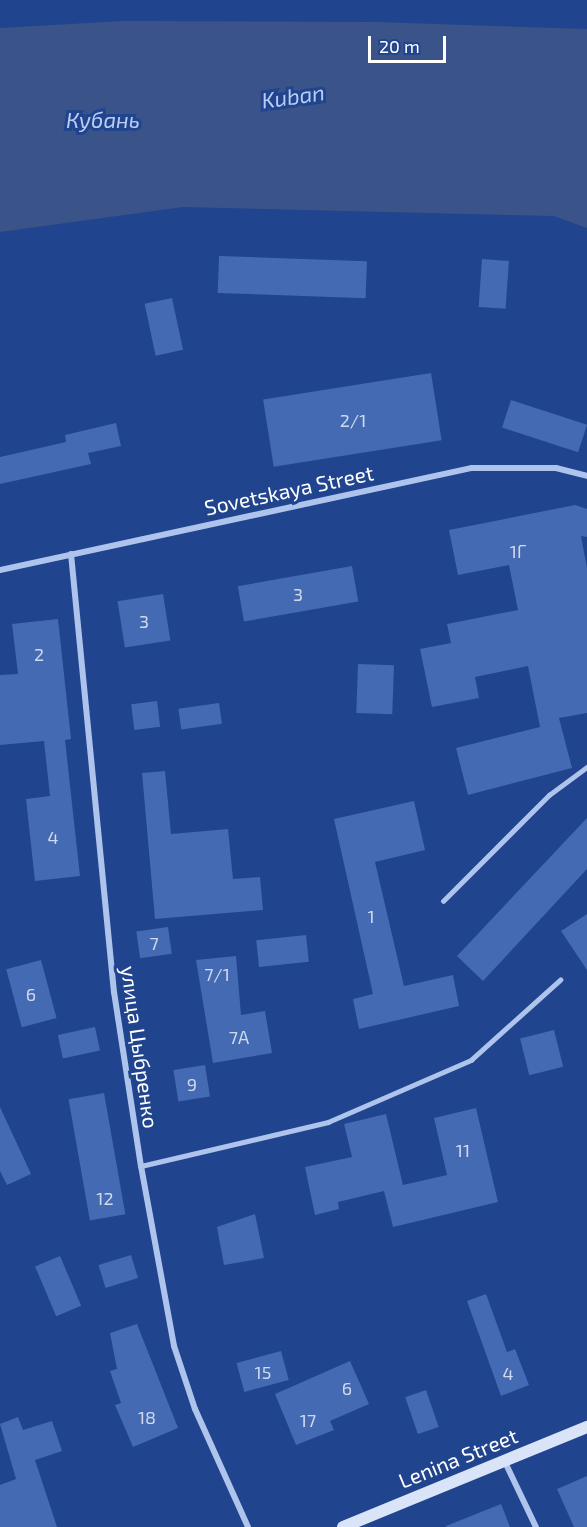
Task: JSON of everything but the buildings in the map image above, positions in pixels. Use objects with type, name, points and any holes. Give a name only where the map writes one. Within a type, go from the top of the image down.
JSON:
[{"type":"main road","name":"Lenina Street","points":[[344,1527],[587,1427]]},
{"type":"street","name":"Sovetskaya Street","points":[[0,570],[472,468],[556,468],[587,476]]},
{"type":"street","name":"улица Цыбренко","points":[[71,555],[114,992],[141,1166],[174,1346],[195,1408],[248,1527]]},
{"type":"street","points":[[504,1460],[536,1527]]},
{"type":"lane","points":[[442,902],[549,795],[587,767]]},
{"type":"lane","points":[[141,1166],[328,1122],[471,1060],[560,980]]},
{"type":"water","name":"Кубань","points":[[124,21],[376,22],[587,29],[587,228],[554,216],[183,207],[0,232],[0,28]]},
{"type":"water label","name":"Kuban","points":[[293,96]]}]
